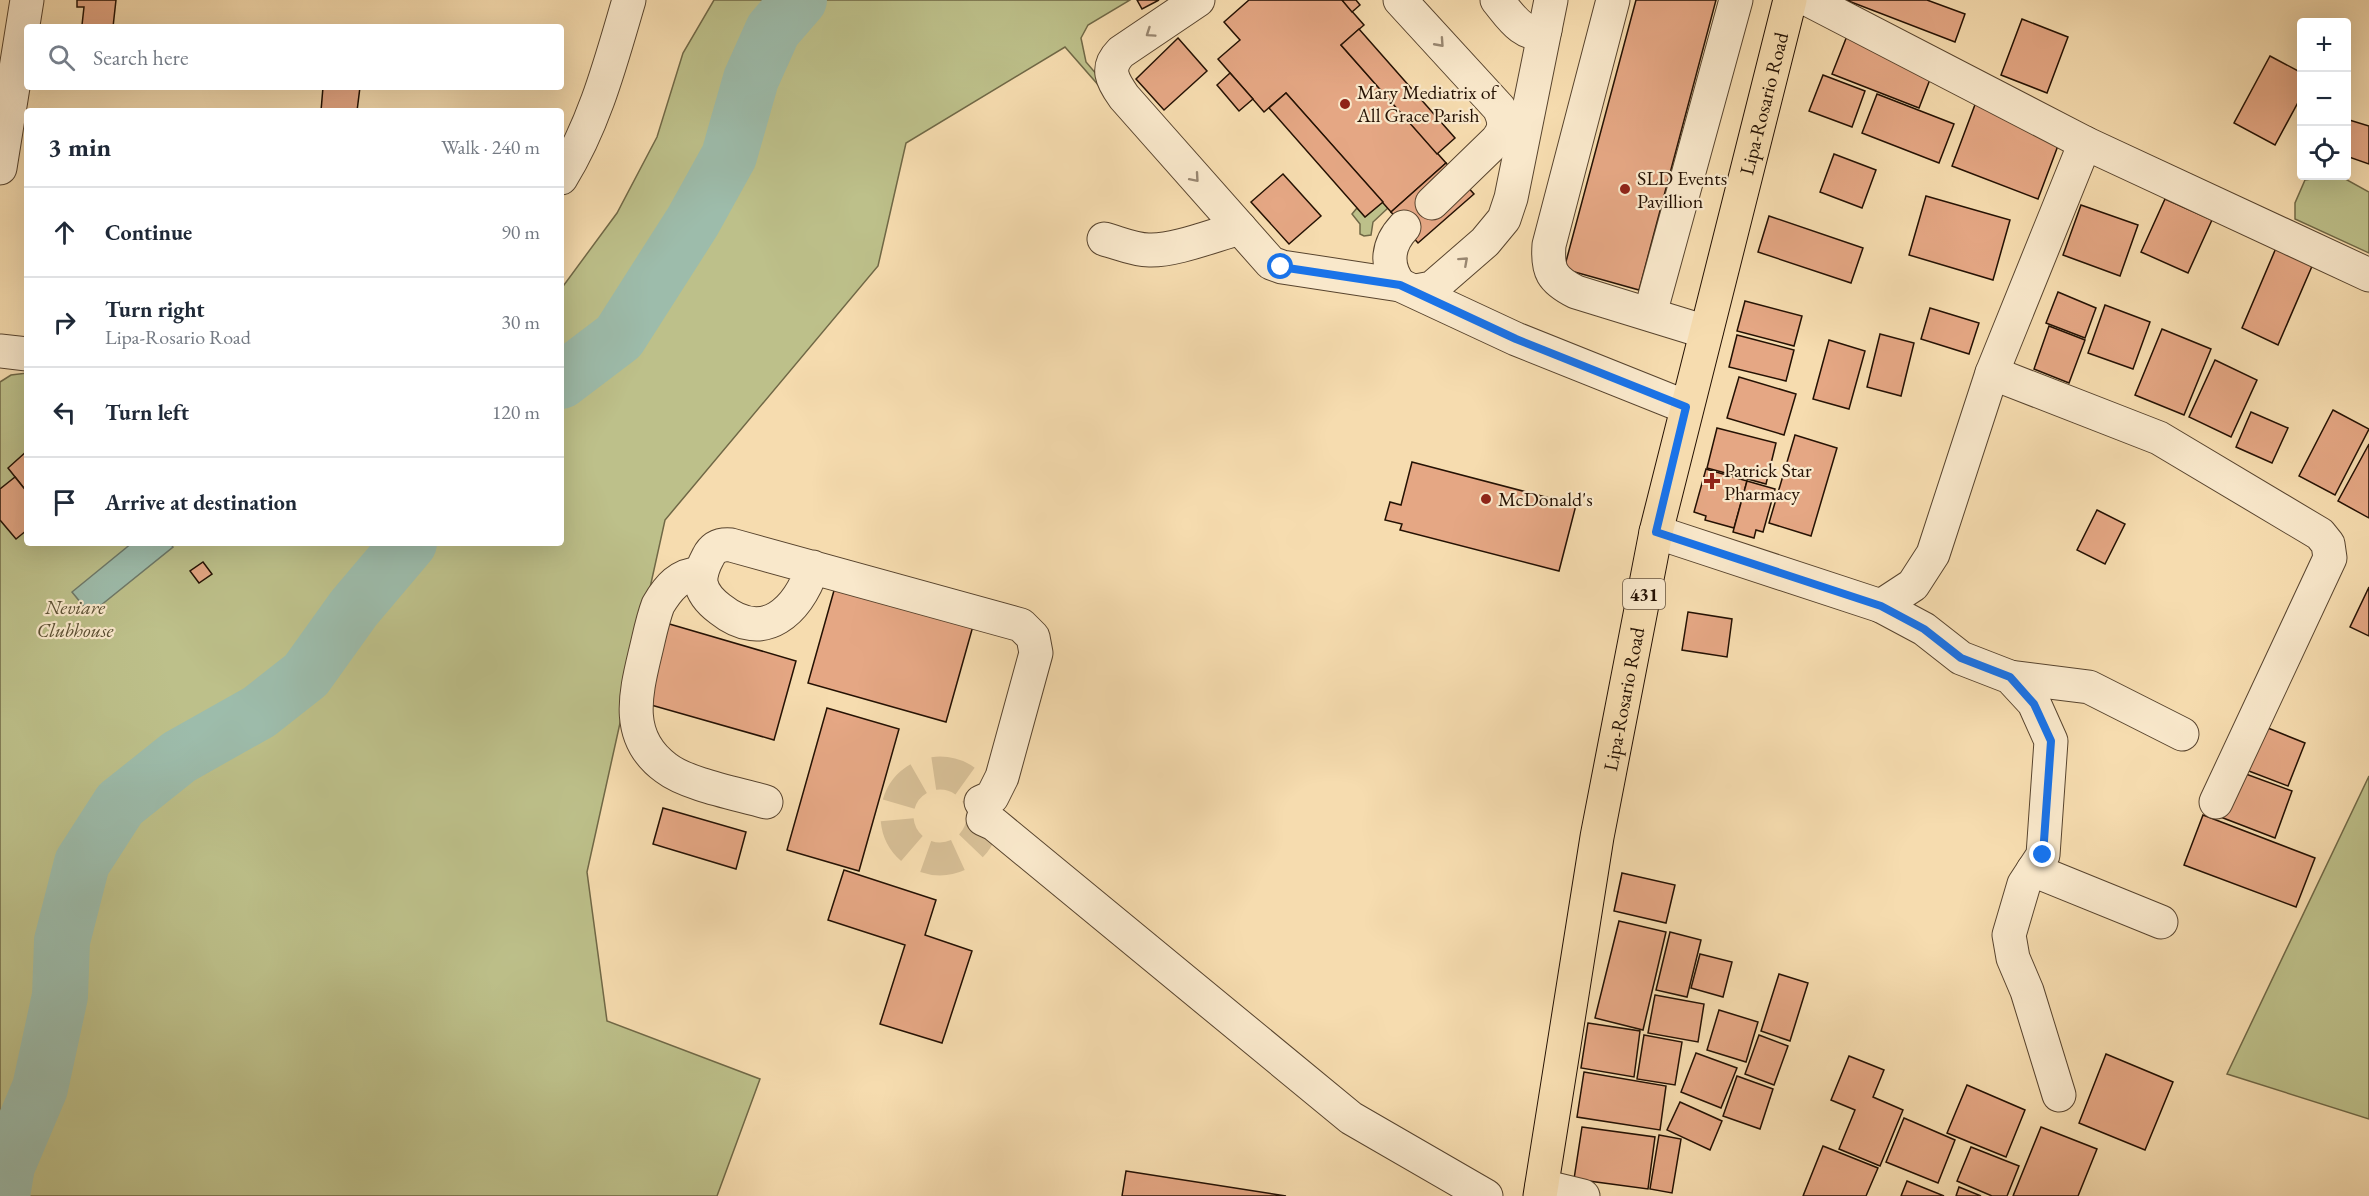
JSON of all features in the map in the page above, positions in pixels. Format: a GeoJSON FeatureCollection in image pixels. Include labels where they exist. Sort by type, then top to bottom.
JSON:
{"type":"FeatureCollection","features":[{"type":"Feature","properties":{"kind":"main road","name":"Lipa-Rosario Road"},"geometry":{"type":"LineString","coordinates":[[1541,1191],[1597,837],[1656,532],[1790,0]]}},
{"type":"Feature","properties":{"kind":"street"},"geometry":{"type":"LineString","coordinates":[[25,24],[27,0]]}},
{"type":"Feature","properties":{"kind":"street"},"geometry":{"type":"LineString","coordinates":[[564,172],[587,130],[629,0]]}},
{"type":"Feature","properties":{"kind":"street"},"geometry":{"type":"LineString","coordinates":[[1198,0],[1121,52],[1113,60],[1111,70],[1115,84],[1124,97],[1271,263],[1281,267],[1408,288],[1432,288],[1497,230],[1511,198],[1513,113],[1548,15]]}},
{"type":"Feature","properties":{"kind":"street"},"geometry":{"type":"LineString","coordinates":[[1400,0],[1513,113]]}},
{"type":"Feature","properties":{"kind":"street"},"geometry":{"type":"LineString","coordinates":[[1497,0],[1524,29],[1536,33],[1548,15]]}},
{"type":"Feature","properties":{"kind":"street"},"geometry":{"type":"LineString","coordinates":[[1613,0],[1549,245],[1548,263],[1552,274],[1561,284],[1576,292],[1706,332]]}},
{"type":"Feature","properties":{"kind":"street"},"geometry":{"type":"LineString","coordinates":[[1650,314],[1736,0]]}},
{"type":"Feature","properties":{"kind":"street"},"geometry":{"type":"LineString","coordinates":[[1809,0],[2085,143],[2369,275]]}},
{"type":"Feature","properties":{"kind":"street"},"geometry":{"type":"LineString","coordinates":[[0,168],[16,131],[24,36]]}},
{"type":"Feature","properties":{"kind":"street"},"geometry":{"type":"LineString","coordinates":[[1432,203],[1462,177],[1502,135],[1505,121],[1513,113]]}},
{"type":"Feature","properties":{"kind":"street"},"geometry":{"type":"LineString","coordinates":[[1881,606],[1913,585],[1934,554],[1992,372],[2085,143]]}},
{"type":"Feature","properties":{"kind":"street"},"geometry":{"type":"LineString","coordinates":[[1462,177],[1470,174],[1484,177],[1493,184],[1505,202],[1506,212]]}},
{"type":"Feature","properties":{"kind":"street"},"geometry":{"type":"LineString","coordinates":[[1404,227],[1389,250],[1390,268],[1408,288],[1516,339],[1686,407]]}},
{"type":"Feature","properties":{"kind":"street"},"geometry":{"type":"LineString","coordinates":[[1104,239],[1150,250],[1184,244],[1240,228]]}},
{"type":"Feature","properties":{"kind":"street"},"geometry":{"type":"LineString","coordinates":[[0,351],[24,354]]}},
{"type":"Feature","properties":{"kind":"street"},"geometry":{"type":"LineString","coordinates":[[1992,372],[2159,438],[2320,534],[2328,544],[2330,558],[2216,802]]}},
{"type":"Feature","properties":{"kind":"street"},"geometry":{"type":"LineString","coordinates":[[1656,532],[1881,606],[1924,629],[1961,658],[2010,677],[2089,687],[2182,734]]}},
{"type":"Feature","properties":{"kind":"street"},"geometry":{"type":"LineString","coordinates":[[813,567],[806,586],[794,604],[774,620],[762,624],[735,619],[714,604],[701,584],[701,574],[711,552],[722,544],[813,567],[1022,625],[1033,638],[1036,653],[1002,777],[992,797],[982,810],[994,824],[1351,1118],[1486,1196]]}},
{"type":"Feature","properties":{"kind":"street"},"geometry":{"type":"LineString","coordinates":[[701,574],[683,576],[664,595],[658,605],[636,694],[637,722],[647,747],[666,769],[689,779],[766,802]]}},
{"type":"Feature","properties":{"kind":"street"},"geometry":{"type":"LineString","coordinates":[[2010,677],[2034,704],[2051,741],[2043,855],[2024,884],[2009,935],[2013,958],[2027,991],[2059,1095]]}},
{"type":"Feature","properties":{"kind":"street"},"geometry":{"type":"LineString","coordinates":[[2033,870],[2161,922]]}},
{"type":"Feature","properties":{"kind":"street"},"geometry":{"type":"LineString","coordinates":[[1541,1191],[1583,1196]]}},
{"type":"Feature","properties":{"kind":"green space","name":"Neviare Clubhouse"},"geometry":{"type":"Polygon","coordinates":[[[714,0],[1130,0],[1088,25],[1081,38],[1086,62],[1205,202],[1205,207],[1065,47],[906,143],[878,266],[665,520],[587,872],[607,1021],[760,1079],[717,1196],[0,1196],[0,382],[11,375],[24,373],[24,546],[564,546],[564,285],[617,213],[657,137],[683,53],[714,0]]]}},
{"type":"Feature","properties":{"kind":"green space"},"geometry":{"type":"Polygon","coordinates":[[[2305,180],[2347,180],[2369,192],[2369,253],[2295,219],[2295,203],[2305,180]]]}},
{"type":"Feature","properties":{"kind":"green space"},"geometry":{"type":"Polygon","coordinates":[[[1383,202],[1388,208],[1373,222],[1371,235],[1360,234],[1360,224],[1352,214],[1357,208],[1365,217],[1383,202]]]}},
{"type":"Feature","properties":{"kind":"green space"},"geometry":{"type":"Polygon","coordinates":[[[2369,776],[2369,1119],[2227,1074],[2369,776]]]}},
{"type":"Feature","properties":{"kind":"shaded area"},"geometry":{"type":"Polygon","coordinates":[[[128,546],[173,547],[90,614],[72,592],[128,546]]]}},
{"type":"Feature","properties":{"kind":"building"},"geometry":{"type":"Polygon","coordinates":[[[77,0],[116,0],[113,24],[82,24],[84,7],[77,7],[77,0]]]}},
{"type":"Feature","properties":{"kind":"building"},"geometry":{"type":"Polygon","coordinates":[[[1137,0],[1159,0],[1142,9],[1137,0]]]}},
{"type":"Feature","properties":{"kind":"building","name":"Mary Mediatrix of All Grace Parish"},"geometry":{"type":"Polygon","coordinates":[[[1249,0],[1342,0],[1364,25],[1341,45],[1446,163],[1391,212],[1286,93],[1264,112],[1218,59],[1240,40],[1224,22],[1249,0]]]}},
{"type":"Feature","properties":{"kind":"building"},"geometry":{"type":"Polygon","coordinates":[[[1342,0],[1356,0],[1360,5],[1352,12],[1342,0]]]}},
{"type":"Feature","properties":{"kind":"building","name":"SLD Events Pavillion"},"geometry":{"type":"Polygon","coordinates":[[[1636,0],[1716,0],[1639,290],[1564,269],[1636,0]]]}},
{"type":"Feature","properties":{"kind":"building"},"geometry":{"type":"Polygon","coordinates":[[[1846,0],[1927,0],[1965,14],[1955,42],[1846,0]]]}},
{"type":"Feature","properties":{"kind":"building"},"geometry":{"type":"Polygon","coordinates":[[[2022,19],[2068,37],[2047,93],[2001,75],[2022,19]]]}},
{"type":"Feature","properties":{"kind":"building"},"geometry":{"type":"Polygon","coordinates":[[[1359,29],[1455,138],[1437,154],[1341,45],[1359,29]]]}},
{"type":"Feature","properties":{"kind":"building"},"geometry":{"type":"Polygon","coordinates":[[[1847,36],[1934,69],[1919,108],[1832,74],[1847,36]]]}},
{"type":"Feature","properties":{"kind":"building"},"geometry":{"type":"Polygon","coordinates":[[[1178,38],[1207,71],[1164,110],[1136,79],[1178,38]]]}},
{"type":"Feature","properties":{"kind":"building"},"geometry":{"type":"Polygon","coordinates":[[[2270,56],[2297,70],[2297,104],[2275,145],[2234,123],[2270,56]]]}},
{"type":"Feature","properties":{"kind":"building"},"geometry":{"type":"Polygon","coordinates":[[[1230,73],[1253,99],[1239,111],[1217,85],[1230,73]]]}},
{"type":"Feature","properties":{"kind":"building"},"geometry":{"type":"Polygon","coordinates":[[[1823,75],[1865,91],[1852,127],[1809,111],[1823,75]]]}},
{"type":"Feature","properties":{"kind":"building"},"geometry":{"type":"Polygon","coordinates":[[[323,90],[360,90],[357,108],[321,108],[323,90]]]}},
{"type":"Feature","properties":{"kind":"building"},"geometry":{"type":"Polygon","coordinates":[[[1286,93],[1383,202],[1365,217],[1269,108],[1286,93]]]}},
{"type":"Feature","properties":{"kind":"building"},"geometry":{"type":"Polygon","coordinates":[[[1877,94],[1954,124],[1939,163],[1862,133],[1877,94]]]}},
{"type":"Feature","properties":{"kind":"building"},"geometry":{"type":"Polygon","coordinates":[[[1976,102],[2062,135],[2038,199],[1952,166],[1976,102]]]}},
{"type":"Feature","properties":{"kind":"building"},"geometry":{"type":"Polygon","coordinates":[[[2351,121],[2369,126],[2369,164],[2351,158],[2351,121]]]}},
{"type":"Feature","properties":{"kind":"building"},"geometry":{"type":"Polygon","coordinates":[[[1834,154],[1876,170],[1862,208],[1820,192],[1834,154]]]}},
{"type":"Feature","properties":{"kind":"building"},"geometry":{"type":"Polygon","coordinates":[[[1446,163],[1474,194],[1418,243],[1391,212],[1446,163]]]}},
{"type":"Feature","properties":{"kind":"building"},"geometry":{"type":"Polygon","coordinates":[[[1283,174],[1321,216],[1289,244],[1251,202],[1283,174]]]}},
{"type":"Feature","properties":{"kind":"building"},"geometry":{"type":"Polygon","coordinates":[[[1926,196],[2010,220],[1993,280],[1909,255],[1926,196]]]}},
{"type":"Feature","properties":{"kind":"building"},"geometry":{"type":"Polygon","coordinates":[[[2165,199],[2212,220],[2188,273],[2141,252],[2165,199]]]}},
{"type":"Feature","properties":{"kind":"building"},"geometry":{"type":"Polygon","coordinates":[[[2081,205],[2138,225],[2120,276],[2063,255],[2081,205]]]}},
{"type":"Feature","properties":{"kind":"building"},"geometry":{"type":"Polygon","coordinates":[[[1769,216],[1863,248],[1851,283],[1758,252],[1769,216]]]}},
{"type":"Feature","properties":{"kind":"building"},"geometry":{"type":"Polygon","coordinates":[[[2276,248],[2313,264],[2278,345],[2242,328],[2276,248]]]}},
{"type":"Feature","properties":{"kind":"building"},"geometry":{"type":"Polygon","coordinates":[[[2058,292],[2096,308],[2085,338],[2046,323],[2058,292]]]}},
{"type":"Feature","properties":{"kind":"building"},"geometry":{"type":"Polygon","coordinates":[[[1745,301],[1802,316],[1794,346],[1737,331],[1745,301]]]}},
{"type":"Feature","properties":{"kind":"building"},"geometry":{"type":"Polygon","coordinates":[[[2105,305],[2150,322],[2133,369],[2088,353],[2105,305]]]}},
{"type":"Feature","properties":{"kind":"building"},"geometry":{"type":"Polygon","coordinates":[[[1930,308],[1979,323],[1969,354],[1921,339],[1930,308]]]}},
{"type":"Feature","properties":{"kind":"building"},"geometry":{"type":"Polygon","coordinates":[[[2049,326],[2085,340],[2069,383],[2034,369],[2049,326]]]}},
{"type":"Feature","properties":{"kind":"building"},"geometry":{"type":"Polygon","coordinates":[[[2162,329],[2211,349],[2184,415],[2135,395],[2162,329]]]}},
{"type":"Feature","properties":{"kind":"building"},"geometry":{"type":"Polygon","coordinates":[[[1880,334],[1914,343],[1901,396],[1867,387],[1880,334]]]}},
{"type":"Feature","properties":{"kind":"building"},"geometry":{"type":"Polygon","coordinates":[[[1737,335],[1794,350],[1786,381],[1729,367],[1737,335]]]}},
{"type":"Feature","properties":{"kind":"building"},"geometry":{"type":"Polygon","coordinates":[[[1829,340],[1865,351],[1849,409],[1813,399],[1829,340]]]}},
{"type":"Feature","properties":{"kind":"building"},"geometry":{"type":"Polygon","coordinates":[[[2215,360],[2257,380],[2231,437],[2189,417],[2215,360]]]}},
{"type":"Feature","properties":{"kind":"building"},"geometry":{"type":"Polygon","coordinates":[[[1739,377],[1796,394],[1784,435],[1727,418],[1739,377]]]}},
{"type":"Feature","properties":{"kind":"building"},"geometry":{"type":"Polygon","coordinates":[[[2333,410],[2369,429],[2335,495],[2299,476],[2333,410]]]}},
{"type":"Feature","properties":{"kind":"building"},"geometry":{"type":"Polygon","coordinates":[[[2251,412],[2288,428],[2272,463],[2236,447],[2251,412]]]}},
{"type":"Feature","properties":{"kind":"building"},"geometry":{"type":"Polygon","coordinates":[[[1717,428],[1776,443],[1766,484],[1707,468],[1717,428]]]}},
{"type":"Feature","properties":{"kind":"building"},"geometry":{"type":"Polygon","coordinates":[[[1795,435],[1837,448],[1811,536],[1769,523],[1795,435]]]}},
{"type":"Feature","properties":{"kind":"building"},"geometry":{"type":"Polygon","coordinates":[[[2369,444],[2369,518],[2338,501],[2369,444]]]}},
{"type":"Feature","properties":{"kind":"building"},"geometry":{"type":"Polygon","coordinates":[[[24,454],[24,488],[8,468],[24,454]]]}},
{"type":"Feature","properties":{"kind":"building"},"geometry":{"type":"Polygon","coordinates":[[[1412,462],[1576,505],[1559,571],[1400,530],[1402,524],[1385,520],[1390,502],[1401,505],[1412,462]]]}},
{"type":"Feature","properties":{"kind":"building"},"geometry":{"type":"Polygon","coordinates":[[[1706,469],[1747,481],[1734,528],[1705,520],[1706,516],[1694,512],[1706,469]]]}},
{"type":"Feature","properties":{"kind":"building"},"geometry":{"type":"Polygon","coordinates":[[[15,477],[24,488],[24,532],[16,539],[0,520],[0,489],[15,477]]]}},
{"type":"Feature","properties":{"kind":"building"},"geometry":{"type":"Polygon","coordinates":[[[1747,481],[1775,489],[1763,532],[1756,530],[1754,538],[1733,532],[1747,481]]]}},
{"type":"Feature","properties":{"kind":"building"},"geometry":{"type":"Polygon","coordinates":[[[2097,510],[2125,524],[2105,564],[2077,550],[2097,510]]]}},
{"type":"Feature","properties":{"kind":"building"},"geometry":{"type":"Polygon","coordinates":[[[203,562],[212,574],[199,583],[190,571],[203,562]]]}},
{"type":"Feature","properties":{"kind":"building"},"geometry":{"type":"Polygon","coordinates":[[[835,587],[973,626],[946,722],[808,683],[835,587]]]}},
{"type":"Feature","properties":{"kind":"building"},"geometry":{"type":"Polygon","coordinates":[[[2369,587],[2369,636],[2350,627],[2369,587]]]}},
{"type":"Feature","properties":{"kind":"building"},"geometry":{"type":"Polygon","coordinates":[[[1688,612],[1732,619],[1727,657],[1682,650],[1688,612]]]}},
{"type":"Feature","properties":{"kind":"building"},"geometry":{"type":"Polygon","coordinates":[[[666,623],[796,661],[774,740],[644,703],[666,623]]]}},
{"type":"Feature","properties":{"kind":"building"},"geometry":{"type":"Polygon","coordinates":[[[827,708],[899,729],[859,871],[787,850],[827,708]]]}},
{"type":"Feature","properties":{"kind":"building"},"geometry":{"type":"Polygon","coordinates":[[[2258,724],[2305,743],[2288,786],[2241,768],[2258,724]]]}},
{"type":"Feature","properties":{"kind":"building"},"geometry":{"type":"Polygon","coordinates":[[[2235,770],[2292,791],[2275,838],[2218,816],[2235,770]]]}},
{"type":"Feature","properties":{"kind":"building"},"geometry":{"type":"Polygon","coordinates":[[[663,808],[746,832],[736,869],[653,844],[663,808]]]}},
{"type":"Feature","properties":{"kind":"building"},"geometry":{"type":"Polygon","coordinates":[[[2203,815],[2315,858],[2296,907],[2184,865],[2203,815]]]}},
{"type":"Feature","properties":{"kind":"building"},"geometry":{"type":"Polygon","coordinates":[[[844,870],[936,900],[925,935],[972,951],[942,1043],[880,1024],[905,945],[828,920],[844,870]]]}},
{"type":"Feature","properties":{"kind":"building"},"geometry":{"type":"Polygon","coordinates":[[[1622,873],[1675,885],[1666,923],[1614,911],[1622,873]]]}},
{"type":"Feature","properties":{"kind":"building"},"geometry":{"type":"Polygon","coordinates":[[[1619,921],[1666,932],[1643,1030],[1595,1018],[1619,921]]]}},
{"type":"Feature","properties":{"kind":"building"},"geometry":{"type":"Polygon","coordinates":[[[1670,932],[1701,940],[1687,997],[1656,990],[1670,932]]]}},
{"type":"Feature","properties":{"kind":"building"},"geometry":{"type":"Polygon","coordinates":[[[1700,954],[1732,962],[1723,997],[1691,988],[1700,954]]]}},
{"type":"Feature","properties":{"kind":"building"},"geometry":{"type":"Polygon","coordinates":[[[1779,974],[1808,983],[1790,1041],[1761,1031],[1779,974]]]}},
{"type":"Feature","properties":{"kind":"building"},"geometry":{"type":"Polygon","coordinates":[[[1655,995],[1704,1004],[1698,1042],[1648,1033],[1655,995]]]}},
{"type":"Feature","properties":{"kind":"building"},"geometry":{"type":"Polygon","coordinates":[[[1719,1010],[1758,1022],[1746,1062],[1707,1050],[1719,1010]]]}},
{"type":"Feature","properties":{"kind":"building"},"geometry":{"type":"Polygon","coordinates":[[[1588,1023],[1640,1031],[1634,1077],[1581,1068],[1588,1023]]]}},
{"type":"Feature","properties":{"kind":"building"},"geometry":{"type":"Polygon","coordinates":[[[1644,1035],[1682,1042],[1675,1085],[1637,1079],[1644,1035]]]}},
{"type":"Feature","properties":{"kind":"building"},"geometry":{"type":"Polygon","coordinates":[[[1759,1035],[1788,1046],[1774,1085],[1745,1074],[1759,1035]]]}},
{"type":"Feature","properties":{"kind":"building"},"geometry":{"type":"Polygon","coordinates":[[[1696,1053],[1737,1068],[1721,1108],[1681,1092],[1696,1053]]]}},
{"type":"Feature","properties":{"kind":"building"},"geometry":{"type":"Polygon","coordinates":[[[2106,1054],[2173,1082],[2145,1150],[2079,1123],[2106,1054]]]}},
{"type":"Feature","properties":{"kind":"building"},"geometry":{"type":"Polygon","coordinates":[[[1849,1056],[1884,1070],[1873,1097],[1903,1110],[1880,1166],[1839,1149],[1855,1110],[1831,1100],[1849,1056]]]}},
{"type":"Feature","properties":{"kind":"building"},"geometry":{"type":"Polygon","coordinates":[[[1584,1072],[1666,1086],[1660,1130],[1577,1117],[1584,1072]]]}},
{"type":"Feature","properties":{"kind":"building"},"geometry":{"type":"Polygon","coordinates":[[[1737,1076],[1773,1089],[1760,1129],[1723,1116],[1737,1076]]]}},
{"type":"Feature","properties":{"kind":"building"},"geometry":{"type":"Polygon","coordinates":[[[1967,1085],[2025,1110],[2006,1157],[1947,1133],[1967,1085]]]}},
{"type":"Feature","properties":{"kind":"building"},"geometry":{"type":"Polygon","coordinates":[[[1680,1102],[1722,1121],[1710,1150],[1667,1130],[1680,1102]]]}},
{"type":"Feature","properties":{"kind":"building"},"geometry":{"type":"Polygon","coordinates":[[[1904,1118],[1955,1140],[1938,1183],[1886,1162],[1904,1118]]]}},
{"type":"Feature","properties":{"kind":"building"},"geometry":{"type":"Polygon","coordinates":[[[1582,1127],[1655,1137],[1648,1189],[1574,1179],[1582,1127]]]}},
{"type":"Feature","properties":{"kind":"building"},"geometry":{"type":"Polygon","coordinates":[[[2041,1127],[2097,1149],[2078,1196],[2013,1196],[2041,1127]]]}},
{"type":"Feature","properties":{"kind":"building"},"geometry":{"type":"Polygon","coordinates":[[[1659,1135],[1681,1139],[1672,1193],[1650,1189],[1659,1135]]]}},
{"type":"Feature","properties":{"kind":"building"},"geometry":{"type":"Polygon","coordinates":[[[1823,1146],[1878,1168],[1866,1196],[1803,1196],[1823,1146]]]}},
{"type":"Feature","properties":{"kind":"building"},"geometry":{"type":"Polygon","coordinates":[[[1971,1147],[2019,1166],[2007,1196],[1992,1196],[1957,1181],[1971,1147]]]}},
{"type":"Feature","properties":{"kind":"building"},"geometry":{"type":"Polygon","coordinates":[[[1126,1171],[1286,1196],[1122,1196],[1126,1171]]]}},
{"type":"Feature","properties":{"kind":"building"},"geometry":{"type":"Polygon","coordinates":[[[1907,1181],[1944,1196],[1901,1196],[1907,1181]]]}},
{"type":"Feature","properties":{"kind":"building"},"geometry":{"type":"Polygon","coordinates":[[[1959,1187],[1981,1196],[1956,1196],[1959,1187]]]}},
{"type":"Feature","properties":{"kind":"waterway"},"geometry":{"type":"LineString","coordinates":[[564,379],[619,337],[693,221],[729,156],[751,79],[773,30],[799,0]]}},
{"type":"Feature","properties":{"kind":"waterway"},"geometry":{"type":"LineString","coordinates":[[2,1196],[7,1166],[40,1088],[60,996],[62,941],[82,863],[120,804],[179,757],[259,712],[306,675],[354,608],[406,546]]}},
{"type":"Feature","properties":{"kind":"tunnel"},"geometry":{"type":"LineString","coordinates":[[940,773],[964,780],[976,792],[983,816],[976,840],[964,852],[940,859],[916,852],[904,840],[897,816],[904,792],[916,780],[940,773]]}},
{"type":"Feature","properties":{"kind":"place","name":"Mary Mediatrix of All Grace Parish"},"geometry":{"type":"Point","coordinates":[1345,104]}},
{"type":"Feature","properties":{"kind":"place","name":"SLD Events Pavillion"},"geometry":{"type":"Point","coordinates":[1625,189]}},
{"type":"Feature","properties":{"kind":"place","name":"Patrick Star Pharmacy"},"geometry":{"type":"Point","coordinates":[1712,481]}},
{"type":"Feature","properties":{"kind":"place","name":"McDonald's"},"geometry":{"type":"Point","coordinates":[1486,499]}},
{"type":"Feature","properties":{"kind":"route"},"geometry":{"type":"LineString","coordinates":[[1281,267],[1400,285],[1516,339],[1686,407],[1656,532],[1881,606],[1924,629],[1961,658],[2010,677],[2034,704],[2051,741],[2043,855]]}}]}
